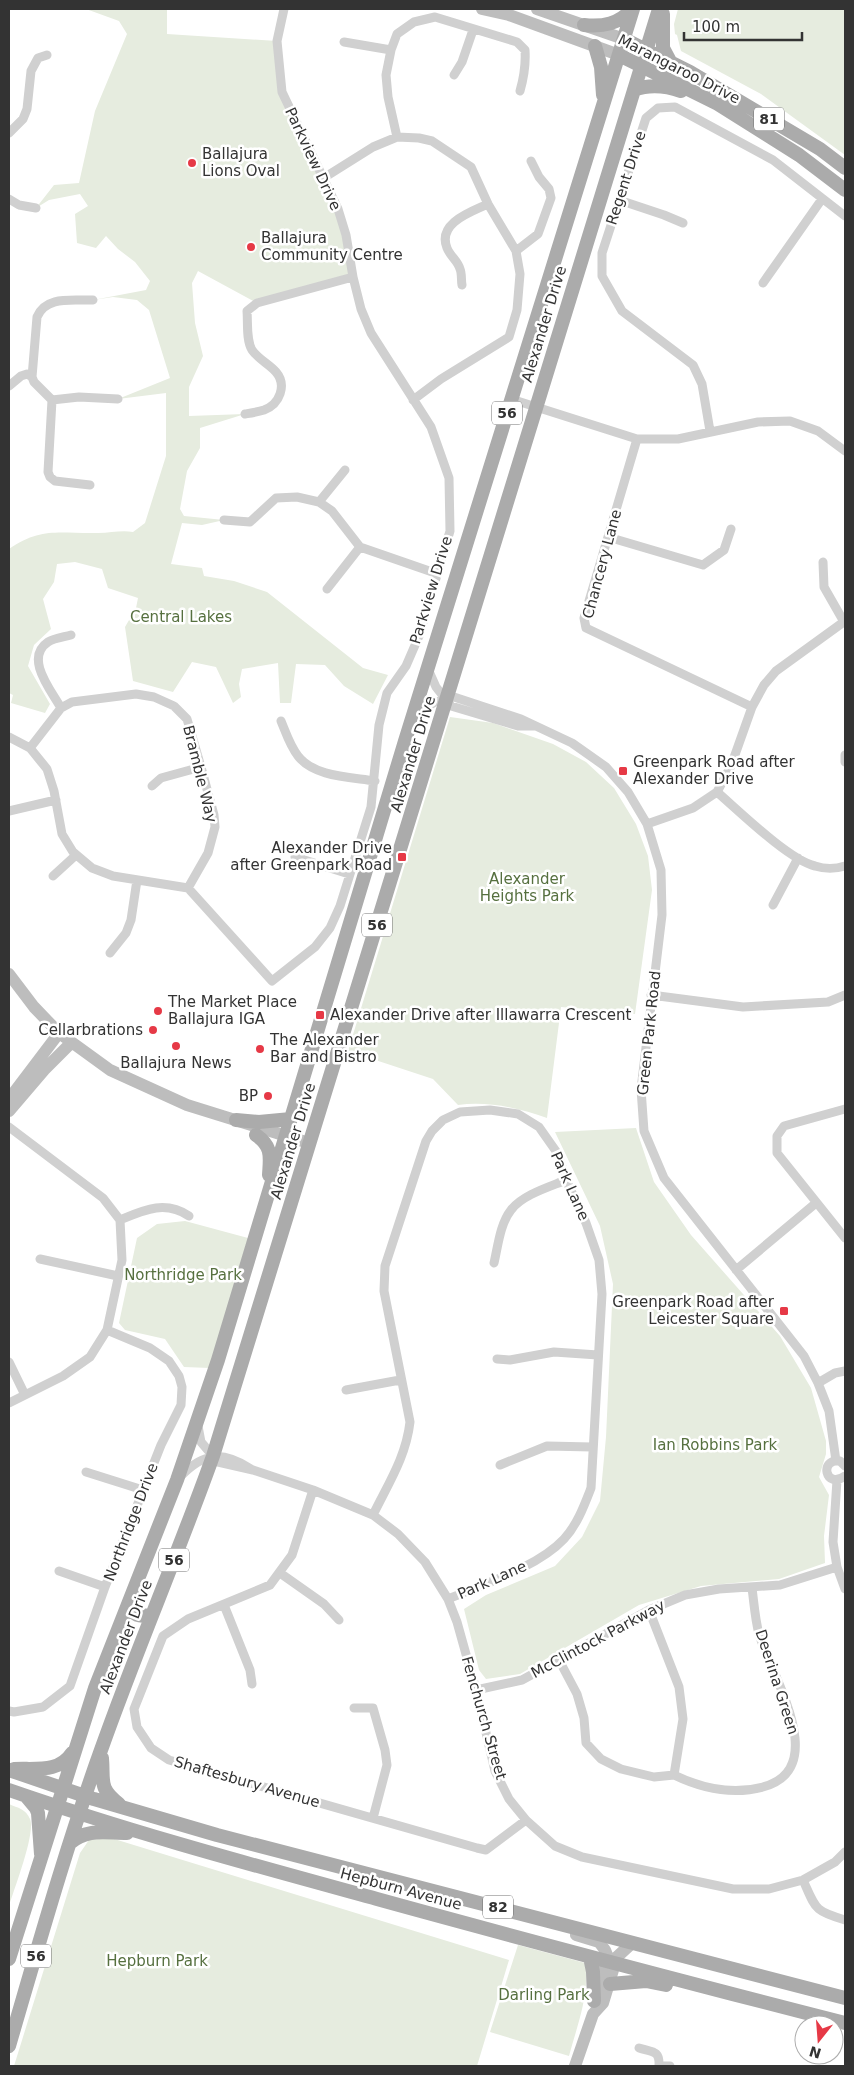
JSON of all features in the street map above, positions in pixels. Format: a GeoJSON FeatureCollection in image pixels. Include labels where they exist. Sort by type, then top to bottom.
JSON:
{"type":"FeatureCollection","features":[{"type":"Feature","properties":{"kind":"main road","name":"Marangaroo Drive"},"geometry":{"type":"LineString","coordinates":[[482,9],[509,15],[619,55],[642,66],[718,104],[798,155],[845,190]]}},
{"type":"Feature","properties":{"kind":"main road","name":"Marangaroo Drive"},"geometry":{"type":"LineString","coordinates":[[537,9],[624,39],[690,72],[811,144],[845,168]]}},
{"type":"Feature","properties":{"kind":"main road"},"geometry":{"type":"LineString","coordinates":[[584,25],[598,27],[610,24],[618,21],[632,9]]}},
{"type":"Feature","properties":{"kind":"main road","name":"Alexander Drive"},"geometry":{"type":"LineString","coordinates":[[9,1959],[95,1688],[177,1480],[197,1422],[405,741],[632,9]]}},
{"type":"Feature","properties":{"kind":"main road","name":"Alexander Drive"},"geometry":{"type":"LineString","coordinates":[[9,2046],[70,1844],[101,1750],[151,1615],[185,1534],[213,1456],[659,9]]}},
{"type":"Feature","properties":{"kind":"main road"},"geometry":{"type":"LineString","coordinates":[[664,9],[663,48],[672,63]]}},
{"type":"Feature","properties":{"kind":"main road"},"geometry":{"type":"LineString","coordinates":[[595,46],[601,66],[604,103]]}},
{"type":"Feature","properties":{"kind":"main road"},"geometry":{"type":"LineString","coordinates":[[634,90],[650,86],[666,88],[718,104]]}},
{"type":"Feature","properties":{"kind":"main road"},"geometry":{"type":"LineString","coordinates":[[9,974],[57,1035]]}},
{"type":"Feature","properties":{"kind":"main road"},"geometry":{"type":"LineString","coordinates":[[9,988],[24,1008],[95,1068],[152,1099],[194,1116],[256,1136],[284,1140]]}},
{"type":"Feature","properties":{"kind":"main road"},"geometry":{"type":"LineString","coordinates":[[9,1099],[57,1035]]}},
{"type":"Feature","properties":{"kind":"main road"},"geometry":{"type":"LineString","coordinates":[[69,1045],[124,1078],[187,1105],[236,1120],[284,1140],[307,1147]]}},
{"type":"Feature","properties":{"kind":"main road"},"geometry":{"type":"LineString","coordinates":[[9,1112],[44,1070],[69,1045]]}},
{"type":"Feature","properties":{"kind":"main road"},"geometry":{"type":"LineString","coordinates":[[236,1120],[265,1122],[291,1118]]}},
{"type":"Feature","properties":{"kind":"main road"},"geometry":{"type":"LineString","coordinates":[[256,1136],[264,1141],[269,1150],[269,1191]]}},
{"type":"Feature","properties":{"kind":"main road"},"geometry":{"type":"LineString","coordinates":[[128,1605],[133,1614],[140,1617],[151,1615]]}},
{"type":"Feature","properties":{"kind":"main road"},"geometry":{"type":"LineString","coordinates":[[101,1750],[102,1786],[110,1797],[124,1808]]}},
{"type":"Feature","properties":{"kind":"main road"},"geometry":{"type":"LineString","coordinates":[[9,1770],[56,1768],[68,1759],[74,1751]]}},
{"type":"Feature","properties":{"kind":"main road","name":"Hepburn Avenue"},"geometry":{"type":"LineString","coordinates":[[9,1770],[124,1808],[217,1835],[845,1998]]}},
{"type":"Feature","properties":{"kind":"main road","name":"Hepburn Avenue"},"geometry":{"type":"LineString","coordinates":[[9,1790],[143,1834],[590,1958],[845,2023]]}},
{"type":"Feature","properties":{"kind":"main road"},"geometry":{"type":"LineString","coordinates":[[26,1796],[38,1813],[41,1860]]}},
{"type":"Feature","properties":{"kind":"main road"},"geometry":{"type":"LineString","coordinates":[[70,1844],[81,1834],[88,1833],[143,1834]]}},
{"type":"Feature","properties":{"kind":"main road"},"geometry":{"type":"LineString","coordinates":[[486,1904],[492,1910],[509,1917],[599,1942],[605,1950],[613,1970],[603,2003],[593,2008]]}},
{"type":"Feature","properties":{"kind":"main road"},"geometry":{"type":"LineString","coordinates":[[575,2066],[605,1968],[631,1944]]}},
{"type":"Feature","properties":{"kind":"main road"},"geometry":{"type":"LineString","coordinates":[[590,1958],[593,1972],[593,2008]]}},
{"type":"Feature","properties":{"kind":"main road"},"geometry":{"type":"LineString","coordinates":[[610,1984],[646,1981],[730,1999],[748,1998]]}},
{"type":"Feature","properties":{"kind":"street","name":"Parkview Drive"},"geometry":{"type":"LineString","coordinates":[[188,888],[272,981],[315,947],[330,928],[340,906],[371,806],[375,781],[379,725],[387,693],[409,659],[419,636],[450,531],[449,478],[431,427],[371,333],[361,309],[352,277],[346,236],[338,209],[282,92],[277,41],[283,12]]}},
{"type":"Feature","properties":{"kind":"street"},"geometry":{"type":"LineString","coordinates":[[397,137],[388,97],[386,75],[391,50],[398,34],[414,22],[435,17],[517,42],[525,50],[525,73],[520,91]]}},
{"type":"Feature","properties":{"kind":"street"},"geometry":{"type":"LineString","coordinates":[[454,75],[462,62],[473,30]]}},
{"type":"Feature","properties":{"kind":"street"},"geometry":{"type":"LineString","coordinates":[[344,42],[391,50]]}},
{"type":"Feature","properties":{"kind":"street"},"geometry":{"type":"LineString","coordinates":[[9,134],[23,119],[27,108],[31,71],[38,58],[47,55]]}},
{"type":"Feature","properties":{"kind":"street","name":"Regent Drive"},"geometry":{"type":"LineString","coordinates":[[710,431],[702,384],[693,365],[622,310],[602,276],[602,253],[646,118],[658,108],[675,107],[773,160],[845,216]]}},
{"type":"Feature","properties":{"kind":"street"},"geometry":{"type":"LineString","coordinates":[[322,179],[373,147],[397,137],[419,138],[432,141],[471,167],[488,204],[516,251],[520,283],[517,310],[509,337],[441,378],[413,400]]}},
{"type":"Feature","properties":{"kind":"street"},"geometry":{"type":"LineString","coordinates":[[516,251],[538,234],[551,198],[549,189],[539,177],[532,161]]}},
{"type":"Feature","properties":{"kind":"street"},"geometry":{"type":"LineString","coordinates":[[9,199],[19,205],[36,208]]}},
{"type":"Feature","properties":{"kind":"street"},"geometry":{"type":"LineString","coordinates":[[618,200],[683,223]]}},
{"type":"Feature","properties":{"kind":"street"},"geometry":{"type":"LineString","coordinates":[[763,282],[822,200]]}},
{"type":"Feature","properties":{"kind":"street"},"geometry":{"type":"LineString","coordinates":[[462,284],[460,268],[447,248],[445,236],[452,224],[461,216],[488,204]]}},
{"type":"Feature","properties":{"kind":"street"},"geometry":{"type":"LineString","coordinates":[[245,414],[265,410],[279,398],[282,387],[281,380],[275,371],[252,350],[247,311],[257,302],[352,277]]}},
{"type":"Feature","properties":{"kind":"street"},"geometry":{"type":"LineString","coordinates":[[90,485],[56,481],[50,477],[52,400],[34,382],[32,377],[37,317],[41,308],[50,302],[93,300]]}},
{"type":"Feature","properties":{"kind":"street"},"geometry":{"type":"LineString","coordinates":[[9,386],[21,376],[27,374],[32,377]]}},
{"type":"Feature","properties":{"kind":"street"},"geometry":{"type":"LineString","coordinates":[[52,400],[78,397],[118,399]]}},
{"type":"Feature","properties":{"kind":"street"},"geometry":{"type":"LineString","coordinates":[[511,400],[638,439],[678,439],[758,422],[790,421],[818,430],[845,451]]}},
{"type":"Feature","properties":{"kind":"street","name":"Chancery Lane"},"geometry":{"type":"LineString","coordinates":[[638,439],[584,618],[586,628],[752,707]]}},
{"type":"Feature","properties":{"kind":"street"},"geometry":{"type":"LineString","coordinates":[[319,502],[345,470]]}},
{"type":"Feature","properties":{"kind":"street"},"geometry":{"type":"LineString","coordinates":[[224,520],[250,522],[276,498],[297,498],[319,502],[332,510],[360,548],[438,574]]}},
{"type":"Feature","properties":{"kind":"street"},"geometry":{"type":"LineString","coordinates":[[608,537],[703,565],[724,550],[731,529]]}},
{"type":"Feature","properties":{"kind":"street"},"geometry":{"type":"LineString","coordinates":[[327,589],[360,548]]}},
{"type":"Feature","properties":{"kind":"street"},"geometry":{"type":"LineString","coordinates":[[647,824],[693,808],[717,792],[731,766],[752,707],[764,685],[776,671],[845,621],[824,586],[823,562]]}},
{"type":"Feature","properties":{"kind":"street"},"geometry":{"type":"LineString","coordinates":[[30,748],[61,708],[38,665],[40,651],[49,642],[71,635]]}},
{"type":"Feature","properties":{"kind":"street"},"geometry":{"type":"LineString","coordinates":[[428,668],[436,687],[447,700]]}},
{"type":"Feature","properties":{"kind":"street","name":"Bramble Way"},"geometry":{"type":"LineString","coordinates":[[61,708],[72,702],[136,694],[154,697],[174,706],[187,720],[214,815],[215,827],[208,853],[188,888]]}},
{"type":"Feature","properties":{"kind":"street","name":"Green Park Road"},"geometry":{"type":"LineString","coordinates":[[447,700],[454,697],[521,719],[572,743],[606,767],[628,792],[647,824],[661,870],[662,915],[641,1089],[644,1131],[664,1178],[804,1356],[818,1383],[829,1411],[836,1461],[830,1463],[827,1471],[831,1479],[841,1478]]}},
{"type":"Feature","properties":{"kind":"street"},"geometry":{"type":"LineString","coordinates":[[405,741],[427,707],[435,702],[447,700]]}},
{"type":"Feature","properties":{"kind":"street"},"geometry":{"type":"LineString","coordinates":[[281,721],[299,758],[313,768],[325,773],[375,781]]}},
{"type":"Feature","properties":{"kind":"street"},"geometry":{"type":"LineString","coordinates":[[9,737],[30,748],[47,769],[56,800],[62,834],[76,855],[92,868],[113,876],[188,888]]}},
{"type":"Feature","properties":{"kind":"street"},"geometry":{"type":"LineString","coordinates":[[845,756],[845,762]]}},
{"type":"Feature","properties":{"kind":"street"},"geometry":{"type":"LineString","coordinates":[[152,786],[161,778],[201,767]]}},
{"type":"Feature","properties":{"kind":"street"},"geometry":{"type":"LineString","coordinates":[[717,792],[798,858],[814,866],[838,869],[845,866]]}},
{"type":"Feature","properties":{"kind":"street"},"geometry":{"type":"LineString","coordinates":[[9,811],[56,800]]}},
{"type":"Feature","properties":{"kind":"street"},"geometry":{"type":"LineString","coordinates":[[53,876],[76,855]]}},
{"type":"Feature","properties":{"kind":"street"},"geometry":{"type":"LineString","coordinates":[[295,857],[349,874]]}},
{"type":"Feature","properties":{"kind":"street"},"geometry":{"type":"LineString","coordinates":[[773,905],[798,858]]}},
{"type":"Feature","properties":{"kind":"street"},"geometry":{"type":"LineString","coordinates":[[110,953],[126,933],[131,920],[137,880]]}},
{"type":"Feature","properties":{"kind":"street"},"geometry":{"type":"LineString","coordinates":[[651,995],[743,1007],[828,1002],[845,995]]}},
{"type":"Feature","properties":{"kind":"street"},"geometry":{"type":"LineString","coordinates":[[845,1109],[784,1126],[777,1136],[777,1153],[845,1238]]}},
{"type":"Feature","properties":{"kind":"street","name":"Park Lane"},"geometry":{"type":"LineString","coordinates":[[373,1515],[408,1442],[410,1422],[400,1380],[384,1291],[385,1266],[426,1141],[432,1131],[443,1120],[460,1112],[490,1110],[518,1114],[539,1127],[558,1154],[566,1180],[586,1222],[599,1260],[602,1294],[591,1488],[580,1516],[564,1539],[540,1559],[448,1599]]}},
{"type":"Feature","properties":{"kind":"street"},"geometry":{"type":"LineString","coordinates":[[9,1127],[102,1198],[120,1220],[122,1260],[107,1330],[90,1357],[63,1376],[9,1403]]}},
{"type":"Feature","properties":{"kind":"street"},"geometry":{"type":"LineString","coordinates":[[494,1263],[506,1218],[511,1208],[524,1199],[566,1180]]}},
{"type":"Feature","properties":{"kind":"street"},"geometry":{"type":"LineString","coordinates":[[736,1270],[816,1203]]}},
{"type":"Feature","properties":{"kind":"street"},"geometry":{"type":"LineString","coordinates":[[120,1220],[156,1207],[173,1208],[189,1216]]}},
{"type":"Feature","properties":{"kind":"street"},"geometry":{"type":"LineString","coordinates":[[40,1259],[118,1276]]}},
{"type":"Feature","properties":{"kind":"street","name":"Northridge Drive"},"geometry":{"type":"LineString","coordinates":[[9,1711],[14,1712],[43,1707],[70,1686],[143,1490],[180,1405],[182,1387],[180,1376],[169,1361],[150,1348],[107,1330]]}},
{"type":"Feature","properties":{"kind":"street"},"geometry":{"type":"LineString","coordinates":[[498,1358],[510,1360],[554,1352],[598,1355]]}},
{"type":"Feature","properties":{"kind":"street"},"geometry":{"type":"LineString","coordinates":[[9,1362],[25,1395]]}},
{"type":"Feature","properties":{"kind":"street"},"geometry":{"type":"LineString","coordinates":[[818,1383],[834,1373],[845,1371]]}},
{"type":"Feature","properties":{"kind":"street"},"geometry":{"type":"LineString","coordinates":[[346,1390],[400,1380]]}},
{"type":"Feature","properties":{"kind":"street"},"geometry":{"type":"LineString","coordinates":[[177,1480],[198,1460],[213,1456],[201,1442],[197,1422]]}},
{"type":"Feature","properties":{"kind":"street"},"geometry":{"type":"LineString","coordinates":[[500,1465],[548,1446],[592,1447]]}},
{"type":"Feature","properties":{"kind":"street","name":"Fenchurch Street"},"geometry":{"type":"LineString","coordinates":[[213,1456],[218,1462],[254,1470],[313,1490],[373,1515],[398,1534],[425,1562],[448,1599],[457,1622],[476,1690],[495,1771],[509,1799],[526,1820],[555,1846],[582,1857],[733,1889],[769,1889],[804,1880],[835,1862],[845,1852]]}},
{"type":"Feature","properties":{"kind":"street"},"geometry":{"type":"LineString","coordinates":[[836,1461],[845,1466]]}},
{"type":"Feature","properties":{"kind":"street"},"geometry":{"type":"LineString","coordinates":[[86,1472],[143,1490]]}},
{"type":"Feature","properties":{"kind":"street"},"geometry":{"type":"LineString","coordinates":[[841,1478],[833,1542],[837,1567],[845,1589]]}},
{"type":"Feature","properties":{"kind":"street","name":"Shaftesbury Avenue"},"geometry":{"type":"LineString","coordinates":[[313,1490],[292,1555],[270,1585],[188,1619],[163,1636],[134,1709],[137,1727],[151,1748],[169,1760],[486,1850],[526,1820]]}},
{"type":"Feature","properties":{"kind":"street","name":"McClintock Parkway"},"geometry":{"type":"LineString","coordinates":[[476,1690],[522,1680],[601,1635],[649,1610],[685,1595],[719,1589],[780,1585],[837,1567]]}},
{"type":"Feature","properties":{"kind":"street"},"geometry":{"type":"LineString","coordinates":[[59,1571],[105,1588]]}},
{"type":"Feature","properties":{"kind":"street"},"geometry":{"type":"LineString","coordinates":[[280,1573],[324,1604],[339,1620]]}},
{"type":"Feature","properties":{"kind":"street","name":"Deerina Green"},"geometry":{"type":"LineString","coordinates":[[559,1660],[576,1694],[584,1718],[586,1743],[601,1759],[621,1769],[654,1776],[674,1775],[687,1781],[725,1790],[740,1791],[772,1784],[792,1766],[796,1753],[796,1738],[791,1716],[759,1634],[752,1588]]}},
{"type":"Feature","properties":{"kind":"street"},"geometry":{"type":"LineString","coordinates":[[224,1605],[250,1670],[252,1684]]}},
{"type":"Feature","properties":{"kind":"street"},"geometry":{"type":"LineString","coordinates":[[649,1610],[679,1687],[683,1719],[674,1775]]}},
{"type":"Feature","properties":{"kind":"street"},"geometry":{"type":"LineString","coordinates":[[354,1708],[373,1708],[385,1750],[387,1765],[373,1818]]}},
{"type":"Feature","properties":{"kind":"street"},"geometry":{"type":"LineString","coordinates":[[804,1880],[816,1908],[823,1914],[845,1920]]}},
{"type":"Feature","properties":{"kind":"street"},"geometry":{"type":"LineString","coordinates":[[639,2048],[657,2054],[660,2058],[659,2066],[670,2066]]}},
{"type":"Feature","properties":{"kind":"green space","name":"Central Lakes"},"geometry":{"type":"Polygon","coordinates":[[[86,9],[167,9],[167,34],[277,41],[282,92],[338,209],[353,277],[257,303],[198,271],[192,283],[195,323],[203,356],[189,387],[189,416],[245,414],[200,428],[200,448],[187,471],[180,509],[184,516],[224,520],[202,525],[182,523],[171,564],[202,568],[204,576],[234,581],[267,592],[363,668],[388,675],[373,704],[344,686],[325,665],[296,664],[291,703],[280,703],[278,663],[242,669],[239,684],[241,697],[233,703],[216,667],[192,662],[173,692],[133,681],[125,627],[136,608],[138,598],[108,588],[102,569],[75,562],[57,564],[54,582],[43,599],[51,629],[34,645],[28,666],[50,704],[45,713],[11,703],[13,695],[9,693],[9,549],[42,534],[62,532],[133,532],[145,523],[166,456],[166,393],[118,399],[170,378],[149,310],[137,300],[113,297],[93,300],[146,290],[150,281],[135,262],[118,249],[106,236],[96,248],[77,243],[75,214],[88,206],[80,194],[49,200],[36,208],[54,185],[79,183],[95,111],[127,34],[119,21],[86,9]]]}},
{"type":"Feature","properties":{"kind":"green space"},"geometry":{"type":"Polygon","coordinates":[[[678,9],[845,9],[845,155],[761,94],[681,51],[677,35],[675,34],[674,24],[678,9]]]}},
{"type":"Feature","properties":{"kind":"green space","name":"Alexander Heights Park"},"geometry":{"type":"Polygon","coordinates":[[[450,717],[493,723],[553,744],[586,762],[614,788],[636,824],[648,856],[652,890],[635,1014],[561,1007],[547,1118],[503,1106],[481,1104],[458,1105],[433,1079],[348,1051],[450,717]]]}},
{"type":"Feature","properties":{"kind":"green space","name":"Ian Robbins Park"},"geometry":{"type":"Polygon","coordinates":[[[636,1128],[654,1182],[691,1235],[780,1336],[811,1388],[826,1441],[826,1454],[819,1477],[829,1495],[824,1536],[825,1563],[779,1579],[701,1586],[639,1605],[520,1674],[486,1679],[479,1670],[464,1609],[486,1595],[555,1566],[582,1537],[600,1501],[606,1437],[613,1284],[600,1226],[555,1132],[636,1128]]]}},
{"type":"Feature","properties":{"kind":"green space","name":"Northridge Park"},"geometry":{"type":"Polygon","coordinates":[[[185,1221],[248,1238],[210,1368],[184,1367],[165,1339],[125,1330],[119,1323],[137,1238],[157,1224],[185,1221]]]}},
{"type":"Feature","properties":{"kind":"green space"},"geometry":{"type":"Polygon","coordinates":[[[9,1804],[26,1813],[30,1819],[31,1826],[27,1848],[9,1906],[9,1804]]]}},
{"type":"Feature","properties":{"kind":"green space","name":"Hepburn Park"},"geometry":{"type":"Polygon","coordinates":[[[111,1838],[509,1960],[477,2066],[14,2066],[80,1853],[89,1840],[111,1838]]]}},
{"type":"Feature","properties":{"kind":"green space","name":"Darling Park"},"geometry":{"type":"Polygon","coordinates":[[[518,1945],[585,1963],[586,1986],[584,1998],[569,2056],[490,2032],[518,1945]]]}},
{"type":"Feature","properties":{"kind":"place","name":"Ballajura Lions Oval"},"geometry":{"type":"Point","coordinates":[192,163]}},
{"type":"Feature","properties":{"kind":"place","name":"Ballajura Community Centre"},"geometry":{"type":"Point","coordinates":[251,247]}},
{"type":"Feature","properties":{"kind":"place","name":"Greenpark Road after Alexander Drive"},"geometry":{"type":"Point","coordinates":[623,771]}},
{"type":"Feature","properties":{"kind":"place","name":"Alexander Drive after Greenpark Road"},"geometry":{"type":"Point","coordinates":[402,857]}},
{"type":"Feature","properties":{"kind":"place","name":"The Market Place Ballajura IGA"},"geometry":{"type":"Point","coordinates":[158,1011]}},
{"type":"Feature","properties":{"kind":"place","name":"Alexander Drive after Illawarra Crescent"},"geometry":{"type":"Point","coordinates":[320,1015]}},
{"type":"Feature","properties":{"kind":"place","name":"Cellarbrations"},"geometry":{"type":"Point","coordinates":[153,1030]}},
{"type":"Feature","properties":{"kind":"place","name":"Ballajura News"},"geometry":{"type":"Point","coordinates":[176,1046]}},
{"type":"Feature","properties":{"kind":"place","name":"The Alexander Bar and Bistro"},"geometry":{"type":"Point","coordinates":[260,1049]}},
{"type":"Feature","properties":{"kind":"place","name":"BP"},"geometry":{"type":"Point","coordinates":[268,1096]}},
{"type":"Feature","properties":{"kind":"place","name":"Greenpark Road after Leicester Square"},"geometry":{"type":"Point","coordinates":[784,1311]}}]}
